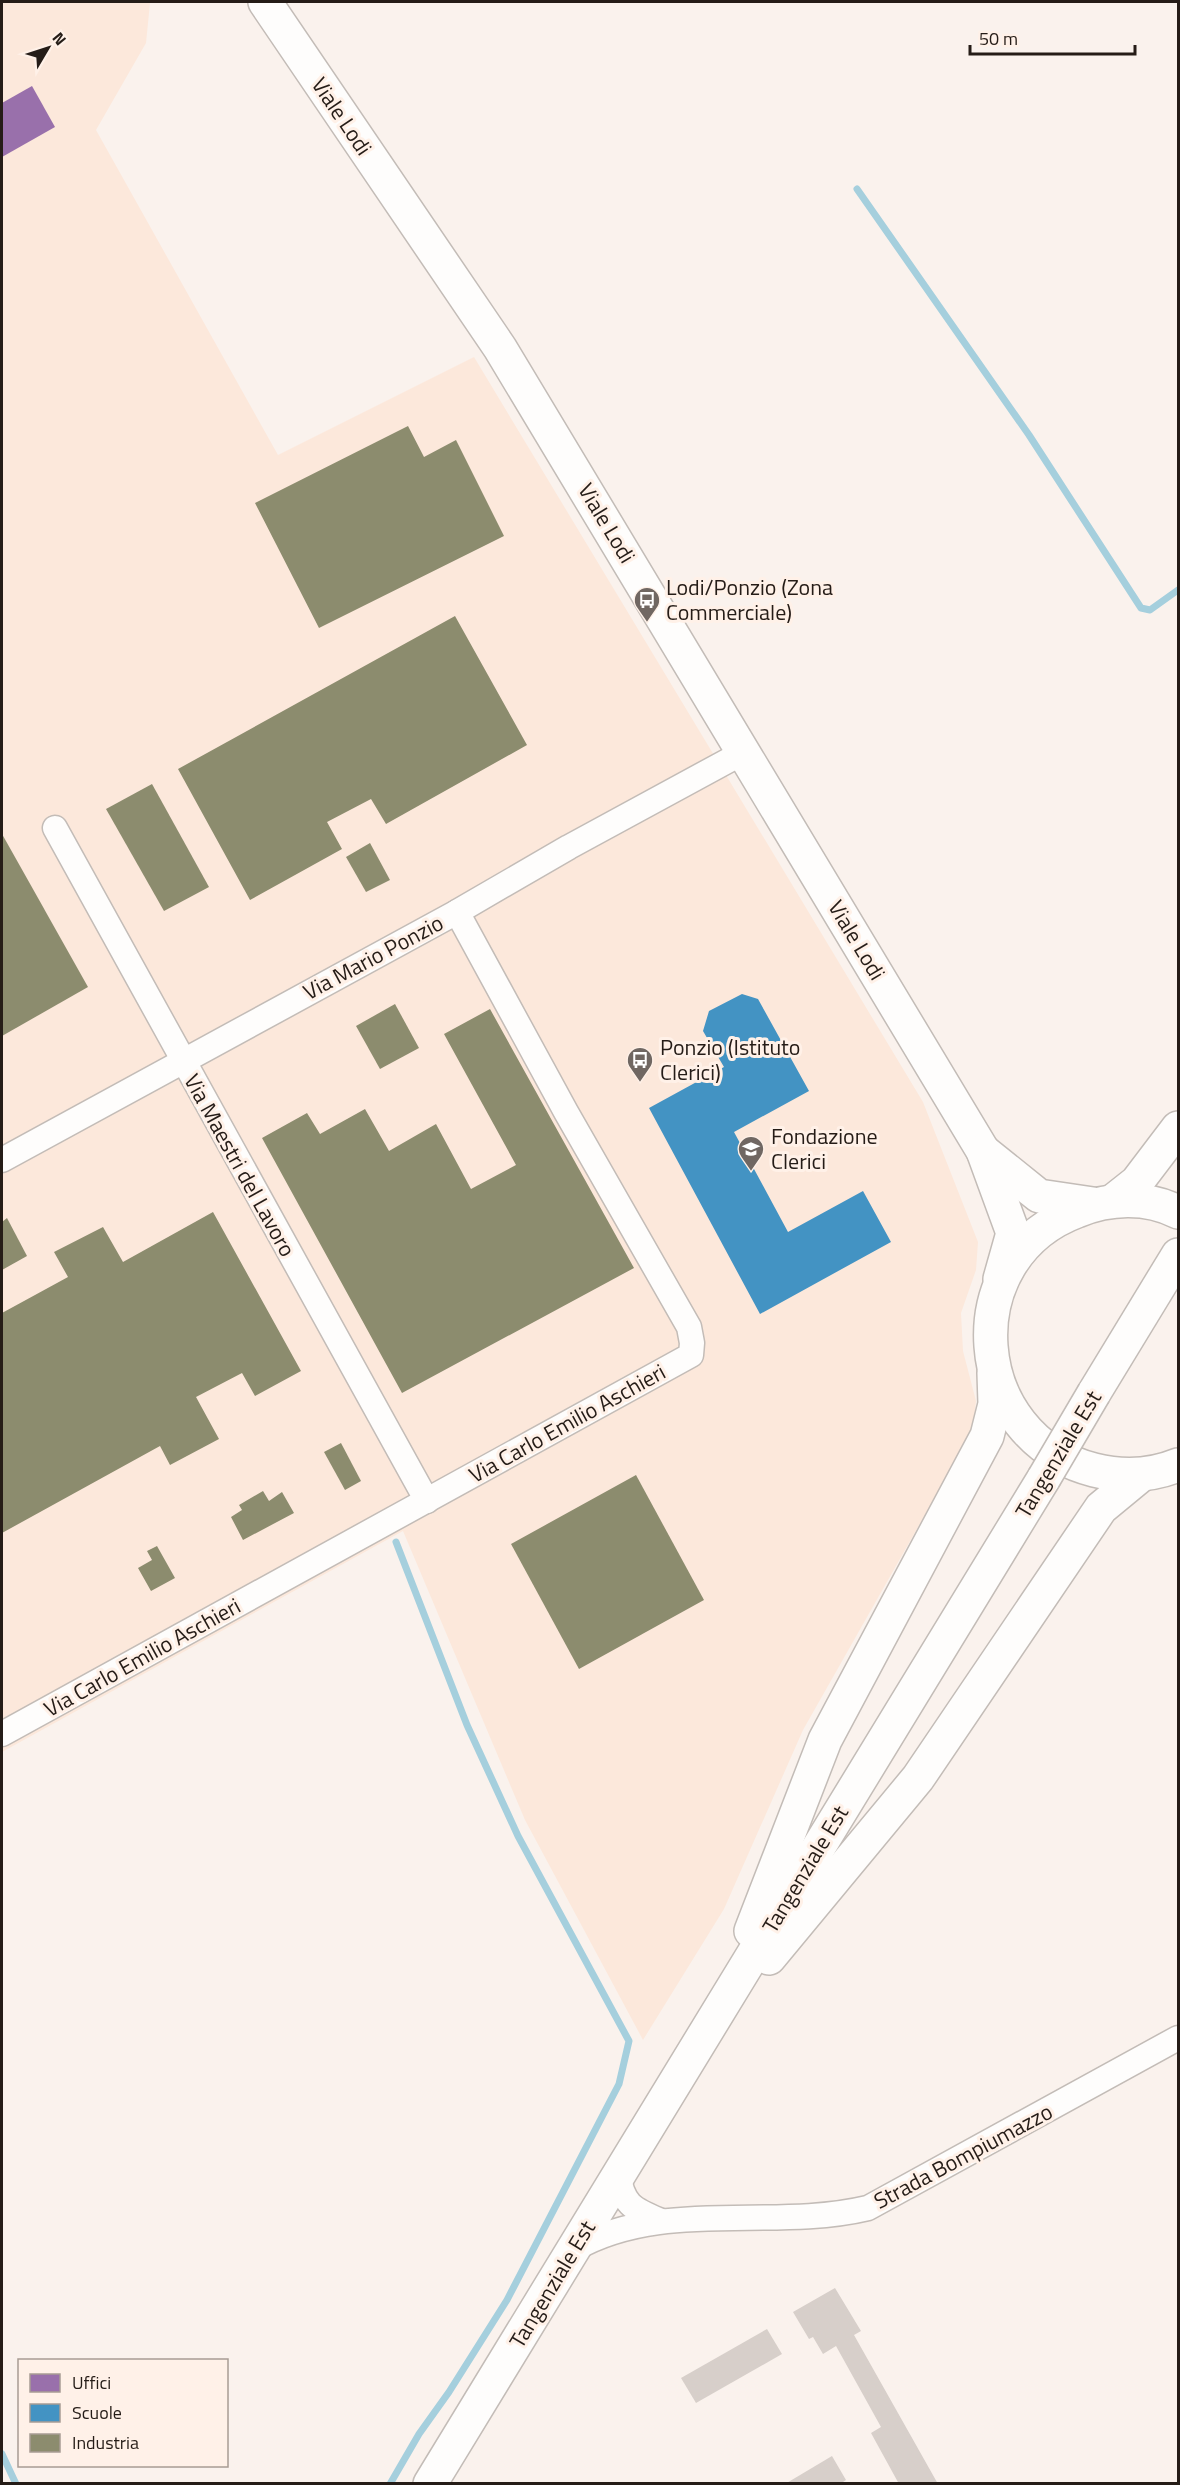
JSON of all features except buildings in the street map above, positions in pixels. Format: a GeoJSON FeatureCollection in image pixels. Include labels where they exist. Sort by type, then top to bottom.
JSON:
{"type":"FeatureCollection","features":[{"type":"Feature","properties":{"kind":"main road","name":"Viale Lodi"},"geometry":{"type":"LineString","coordinates":[[265,2],[500,348],[983,1151],[1013,1233],[995,1296]]}},
{"type":"Feature","properties":{"kind":"main road"},"geometry":{"type":"LineString","coordinates":[[734,1984],[759,1905],[825,1740],[987,1436],[995,1404],[989,1334],[995,1296],[1010,1264],[1032,1237],[1061,1217],[1103,1203],[1137,1182],[1179,1128]]}},
{"type":"Feature","properties":{"kind":"main road","name":"Viale Lodi"},"geometry":{"type":"LineString","coordinates":[[983,1151],[1039,1196],[1103,1203]]}},
{"type":"Feature","properties":{"kind":"main road"},"geometry":{"type":"LineString","coordinates":[[1103,1203],[1142,1201],[1179,1212]]}},
{"type":"Feature","properties":{"kind":"main road","name":"Tangenziale Est"},"geometry":{"type":"LineString","coordinates":[[430,2484],[1171,1268]]}},
{"type":"Feature","properties":{"kind":"main road"},"geometry":{"type":"LineString","coordinates":[[993,1372],[1006,1402],[1024,1430],[1048,1451],[1077,1466],[1109,1474],[1141,1474],[1179,1465]]}},
{"type":"Feature","properties":{"kind":"main road"},"geometry":{"type":"LineString","coordinates":[[734,1984],[772,1955],[918,1778],[1101,1508],[1141,1474]]}},
{"type":"Feature","properties":{"kind":"street","name":"Via Mario Ponzio"},"geometry":{"type":"LineString","coordinates":[[2,1160],[744,752]]}},
{"type":"Feature","properties":{"kind":"street","name":"Via Maestri del Lavoro"},"geometry":{"type":"LineString","coordinates":[[55,828],[427,1501]]}},
{"type":"Feature","properties":{"kind":"street","name":"Via Carlo Emilio Aschieri"},"geometry":{"type":"LineString","coordinates":[[2,1734],[691,1355],[692,1343],[689,1327],[566,1112],[456,912]]}},
{"type":"Feature","properties":{"kind":"street","name":"Strada Bompiumazzo"},"geometry":{"type":"LineString","coordinates":[[659,2220],[822,2216],[868,2208],[1179,2038]]}},
{"type":"Feature","properties":{"kind":"street"},"geometry":{"type":"LineString","coordinates":[[618,2174],[625,2199],[636,2211],[659,2220]]}},
{"type":"Feature","properties":{"kind":"street"},"geometry":{"type":"LineString","coordinates":[[573,2249],[593,2238],[659,2220]]}},
{"type":"Feature","properties":{"kind":"shaded area"},"geometry":{"type":"Polygon","coordinates":[[[2,2],[150,3],[146,43],[96,130],[278,455],[474,357],[923,1102],[978,1242],[976,1270],[961,1313],[963,1351],[976,1401],[973,1430],[803,1730],[724,1909],[643,2040],[525,1820],[403,1531],[2,1752],[2,2]]]}},
{"type":"Feature","properties":{"kind":"waterway"},"geometry":{"type":"LineString","coordinates":[[857,189],[1029,435],[1141,608],[1150,610],[1178,590]]}},
{"type":"Feature","properties":{"kind":"waterway"},"geometry":{"type":"LineString","coordinates":[[390,2484],[419,2434],[449,2392],[507,2300],[619,2084],[629,2041],[518,1836],[467,1725],[396,1542]]}},
{"type":"Feature","properties":{"kind":"waterway"},"geometry":{"type":"LineString","coordinates":[[2,2454],[16,2484]]}},
{"type":"Feature","properties":{"kind":"place","name":"Lodi/Ponzio (Zona Commerciale)"},"geometry":{"type":"Point","coordinates":[647,623]}},
{"type":"Feature","properties":{"kind":"place","name":"Ponzio (Istituto Clerici)"},"geometry":{"type":"Point","coordinates":[640,1083]}},
{"type":"Feature","properties":{"kind":"place","name":"Fondazione Clerici"},"geometry":{"type":"Point","coordinates":[751,1172]}}]}
